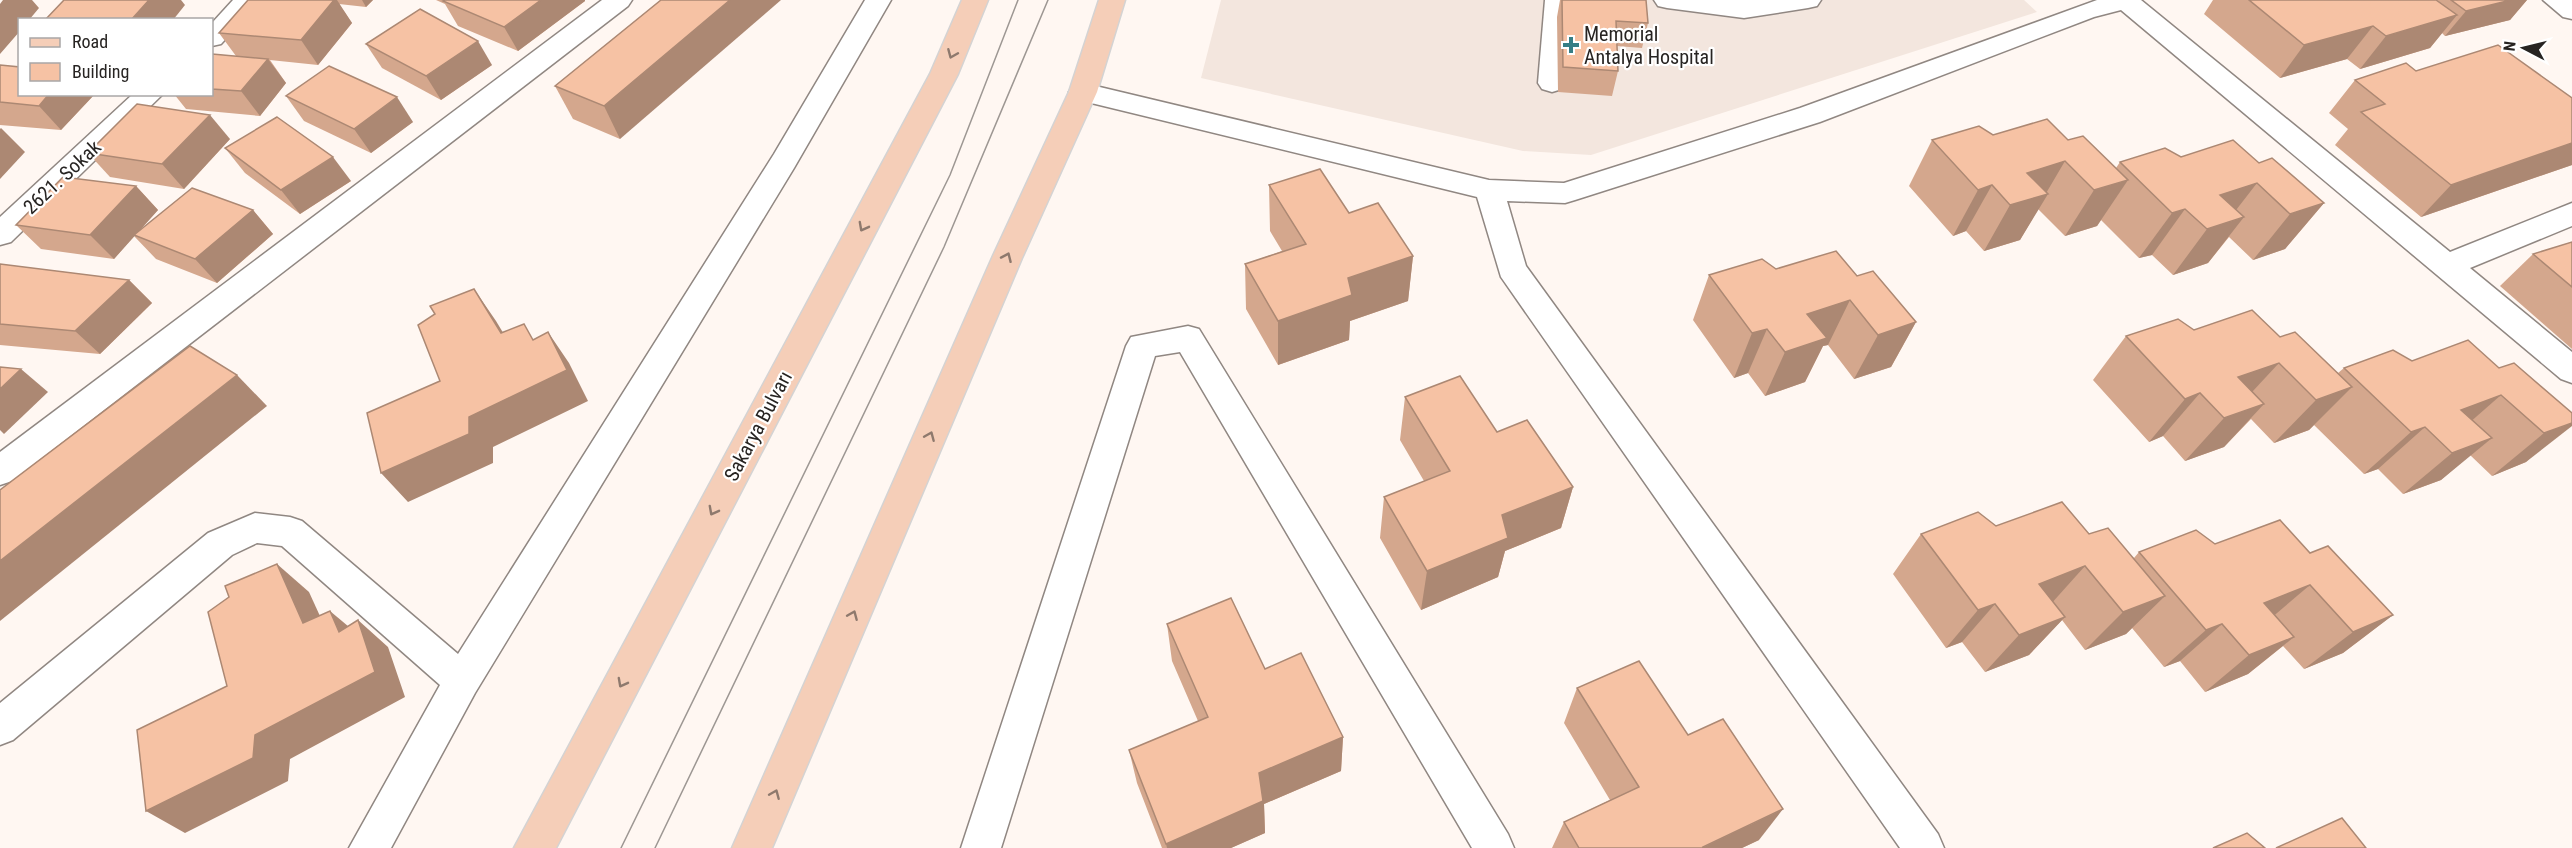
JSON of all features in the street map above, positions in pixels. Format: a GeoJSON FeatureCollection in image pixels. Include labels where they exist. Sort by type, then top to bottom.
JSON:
{"type":"FeatureCollection","features":[{"type":"Feature","properties":{"kind":"main road","name":"Sakarya Bulvarı"},"geometry":{"type":"LineString","coordinates":[[534,848],[944,74],[975,0]]}},
{"type":"Feature","properties":{"kind":"main road"},"geometry":{"type":"LineString","coordinates":[[752,848],[1007,258],[1083,92],[1112,0]]}},
{"type":"Feature","properties":{"kind":"street"},"geometry":{"type":"LineString","coordinates":[[213,37],[248,0]]}},
{"type":"Feature","properties":{"kind":"street"},"geometry":{"type":"LineString","coordinates":[[0,471],[619,0]]}},
{"type":"Feature","properties":{"kind":"street"},"geometry":{"type":"LineString","coordinates":[[369,848],[462,681],[784,161],[878,0]]}},
{"type":"Feature","properties":{"kind":"street"},"geometry":{"type":"LineString","coordinates":[[1552,83],[1558,0]]}},
{"type":"Feature","properties":{"kind":"street"},"geometry":{"type":"LineString","coordinates":[[1667,0],[1744,10],[1808,0]]}},
{"type":"Feature","properties":{"kind":"street"},"geometry":{"type":"LineString","coordinates":[[1083,92],[1489,190],[1565,193],[1810,115],[2080,5],[2127,0],[2572,370]]}},
{"type":"Feature","properties":{"kind":"street"},"geometry":{"type":"LineString","coordinates":[[2556,0],[2572,10]]}},
{"type":"Feature","properties":{"kind":"street","name":"2621. Sokak"},"geometry":{"type":"LineString","coordinates":[[0,234],[148,96]]}},
{"type":"Feature","properties":{"kind":"street"},"geometry":{"type":"LineString","coordinates":[[1489,190],[1512,269],[1924,848]]}},
{"type":"Feature","properties":{"kind":"street"},"geometry":{"type":"LineString","coordinates":[[2446,266],[2572,214]]}},
{"type":"Feature","properties":{"kind":"street"},"geometry":{"type":"LineString","coordinates":[[981,848],[1142,346],[1188,338],[1494,848]]}},
{"type":"Feature","properties":{"kind":"street"},"geometry":{"type":"LineString","coordinates":[[0,727],[220,544],[255,528],[290,532],[462,681]]}},
{"type":"Feature","properties":{"kind":"shaded area","name":"Memorial Antalya Hospital"},"geometry":{"type":"Polygon","coordinates":[[[1221,0],[2024,0],[2037,12],[1591,155],[1523,151],[1201,78],[1221,0]]]}},
{"type":"Feature","properties":{"kind":"building"},"geometry":{"type":"Polygon","coordinates":[[[64,0],[149,0],[133,18],[47,18],[64,0]]]}},
{"type":"Feature","properties":{"kind":"building"},"geometry":{"type":"Polygon","coordinates":[[[248,0],[334,0],[301,40],[219,33],[248,0]]]}},
{"type":"Feature","properties":{"kind":"building"},"geometry":{"type":"Polygon","coordinates":[[[541,0],[504,27],[443,1],[541,0]]]}},
{"type":"Feature","properties":{"kind":"building"},"geometry":{"type":"Polygon","coordinates":[[[661,0],[730,0],[604,106],[555,86],[661,0]]]}},
{"type":"Feature","properties":{"kind":"building"},"geometry":{"type":"Polygon","coordinates":[[[1562,0],[1646,0],[1648,23],[1616,21],[1618,71],[1563,67],[1562,0]]]}},
{"type":"Feature","properties":{"kind":"building"},"geometry":{"type":"Polygon","coordinates":[[[2249,0],[2436,0],[2457,15],[2386,36],[2373,26],[2304,45],[2249,0]]]}},
{"type":"Feature","properties":{"kind":"building"},"geometry":{"type":"Polygon","coordinates":[[[2451,0],[2511,0],[2466,11],[2451,0]]]}},
{"type":"Feature","properties":{"kind":"building"},"geometry":{"type":"Polygon","coordinates":[[[420,9],[478,41],[426,76],[366,44],[420,9]]]}},
{"type":"Feature","properties":{"kind":"building"},"geometry":{"type":"Polygon","coordinates":[[[2498,45],[2572,98],[2572,143],[2451,185],[2361,112],[2385,104],[2355,80],[2406,63],[2416,71],[2498,45]]]}},
{"type":"Feature","properties":{"kind":"building"},"geometry":{"type":"Polygon","coordinates":[[[213,54],[268,59],[241,91],[213,89],[213,54]]]}},
{"type":"Feature","properties":{"kind":"building"},"geometry":{"type":"Polygon","coordinates":[[[0,65],[18,67],[18,96],[47,96],[39,106],[0,102],[0,65]]]}},
{"type":"Feature","properties":{"kind":"building"},"geometry":{"type":"Polygon","coordinates":[[[329,66],[397,97],[354,129],[286,96],[329,66]]]}},
{"type":"Feature","properties":{"kind":"building"},"geometry":{"type":"Polygon","coordinates":[[[137,104],[210,115],[162,164],[88,153],[137,104]]]}},
{"type":"Feature","properties":{"kind":"building"},"geometry":{"type":"Polygon","coordinates":[[[277,117],[333,157],[281,190],[225,148],[277,117]]]}},
{"type":"Feature","properties":{"kind":"building"},"geometry":{"type":"Polygon","coordinates":[[[2047,119],[2068,140],[2083,136],[2128,180],[2094,190],[2065,161],[2027,173],[2048,194],[2010,205],[1992,185],[1978,190],[1932,140],[1979,126],[1993,135],[2047,119]]]}},
{"type":"Feature","properties":{"kind":"building"},"geometry":{"type":"Polygon","coordinates":[[[2233,140],[2259,163],[2272,158],[2324,203],[2290,214],[2257,183],[2220,195],[2244,217],[2207,229],[2185,209],[2172,213],[2120,162],[2165,148],[2181,157],[2233,140]]]}},
{"type":"Feature","properties":{"kind":"building"},"geometry":{"type":"Polygon","coordinates":[[[1320,169],[1349,213],[1378,203],[1413,256],[1348,278],[1352,295],[1278,321],[1245,264],[1306,244],[1269,185],[1320,169]]]}},
{"type":"Feature","properties":{"kind":"building"},"geometry":{"type":"Polygon","coordinates":[[[63,177],[136,186],[90,235],[16,225],[63,177]]]}},
{"type":"Feature","properties":{"kind":"building"},"geometry":{"type":"Polygon","coordinates":[[[192,188],[253,210],[195,259],[134,235],[192,188]]]}},
{"type":"Feature","properties":{"kind":"building"},"geometry":{"type":"Polygon","coordinates":[[[2572,242],[2572,287],[2533,254],[2572,242]]]}},
{"type":"Feature","properties":{"kind":"building"},"geometry":{"type":"Polygon","coordinates":[[[1836,251],[1857,276],[1873,271],[1916,322],[1878,335],[1850,300],[1807,314],[1827,338],[1785,352],[1767,329],[1752,333],[1709,275],[1762,259],[1776,269],[1836,251]]]}},
{"type":"Feature","properties":{"kind":"building"},"geometry":{"type":"Polygon","coordinates":[[[0,264],[129,280],[75,331],[0,324],[0,264]]]}},
{"type":"Feature","properties":{"kind":"building"},"geometry":{"type":"Polygon","coordinates":[[[474,289],[501,333],[524,324],[533,340],[548,332],[567,370],[469,417],[469,434],[381,473],[367,413],[440,381],[418,325],[435,314],[430,306],[474,289]]]}},
{"type":"Feature","properties":{"kind":"building"},"geometry":{"type":"Polygon","coordinates":[[[2252,310],[2280,337],[2295,332],[2352,387],[2316,400],[2279,363],[2238,377],[2264,404],[2224,418],[2200,393],[2185,399],[2126,336],[2178,319],[2194,330],[2252,310]]]}},
{"type":"Feature","properties":{"kind":"building"},"geometry":{"type":"Polygon","coordinates":[[[2468,340],[2499,368],[2514,363],[2572,413],[2572,423],[2544,433],[2501,395],[2461,410],[2492,438],[2452,453],[2425,427],[2411,432],[2344,368],[2393,350],[2412,361],[2468,340]]]}},
{"type":"Feature","properties":{"kind":"building"},"geometry":{"type":"Polygon","coordinates":[[[190,346],[237,375],[0,561],[0,490],[190,346]]]}},
{"type":"Feature","properties":{"kind":"building"},"geometry":{"type":"Polygon","coordinates":[[[0,367],[21,369],[0,389],[0,367]]]}},
{"type":"Feature","properties":{"kind":"building"},"geometry":{"type":"Polygon","coordinates":[[[1460,376],[1497,432],[1527,420],[1573,487],[1502,515],[1508,538],[1427,571],[1384,497],[1450,471],[1405,397],[1460,376]]]}},
{"type":"Feature","properties":{"kind":"building"},"geometry":{"type":"Polygon","coordinates":[[[2062,502],[2089,534],[2108,528],[2165,596],[2123,612],[2085,566],[2039,584],[2065,617],[2019,635],[1995,604],[1978,610],[1921,534],[1978,512],[1996,526],[2062,502]]]}},
{"type":"Feature","properties":{"kind":"building"},"geometry":{"type":"Polygon","coordinates":[[[2280,520],[2310,553],[2328,546],[2393,615],[2353,632],[2310,585],[2264,603],[2294,637],[2249,655],[2222,624],[2206,630],[2139,552],[2196,530],[2215,544],[2280,520]]]}},
{"type":"Feature","properties":{"kind":"building"},"geometry":{"type":"Polygon","coordinates":[[[277,564],[303,623],[330,611],[339,632],[358,620],[375,672],[255,735],[253,758],[146,811],[137,730],[227,686],[208,612],[229,597],[225,586],[277,564]]]}},
{"type":"Feature","properties":{"kind":"building"},"geometry":{"type":"Polygon","coordinates":[[[1231,598],[1265,669],[1301,653],[1343,737],[1259,773],[1263,801],[1166,844],[1129,750],[1208,717],[1167,624],[1231,598]]]}},
{"type":"Feature","properties":{"kind":"building"},"geometry":{"type":"Polygon","coordinates":[[[1639,661],[1688,735],[1723,719],[1783,809],[1704,848],[1579,848],[1564,822],[1639,787],[1577,688],[1639,661]]]}},
{"type":"Feature","properties":{"kind":"building"},"geometry":{"type":"Polygon","coordinates":[[[2342,818],[2366,848],[2276,848],[2342,818]]]}},
{"type":"Feature","properties":{"kind":"building"},"geometry":{"type":"Polygon","coordinates":[[[2247,833],[2265,848],[2213,848],[2247,833]]]}},
{"type":"Feature","properties":{"kind":"tram line"},"geometry":{"type":"LineString","coordinates":[[621,848],[950,175],[1018,0]]}},
{"type":"Feature","properties":{"kind":"tram line"},"geometry":{"type":"LineString","coordinates":[[655,848],[944,247],[1048,0]]}},
{"type":"Feature","properties":{"kind":"place","name":"Memorial Antalya Hospital"},"geometry":{"type":"Point","coordinates":[1571,45]}}]}
